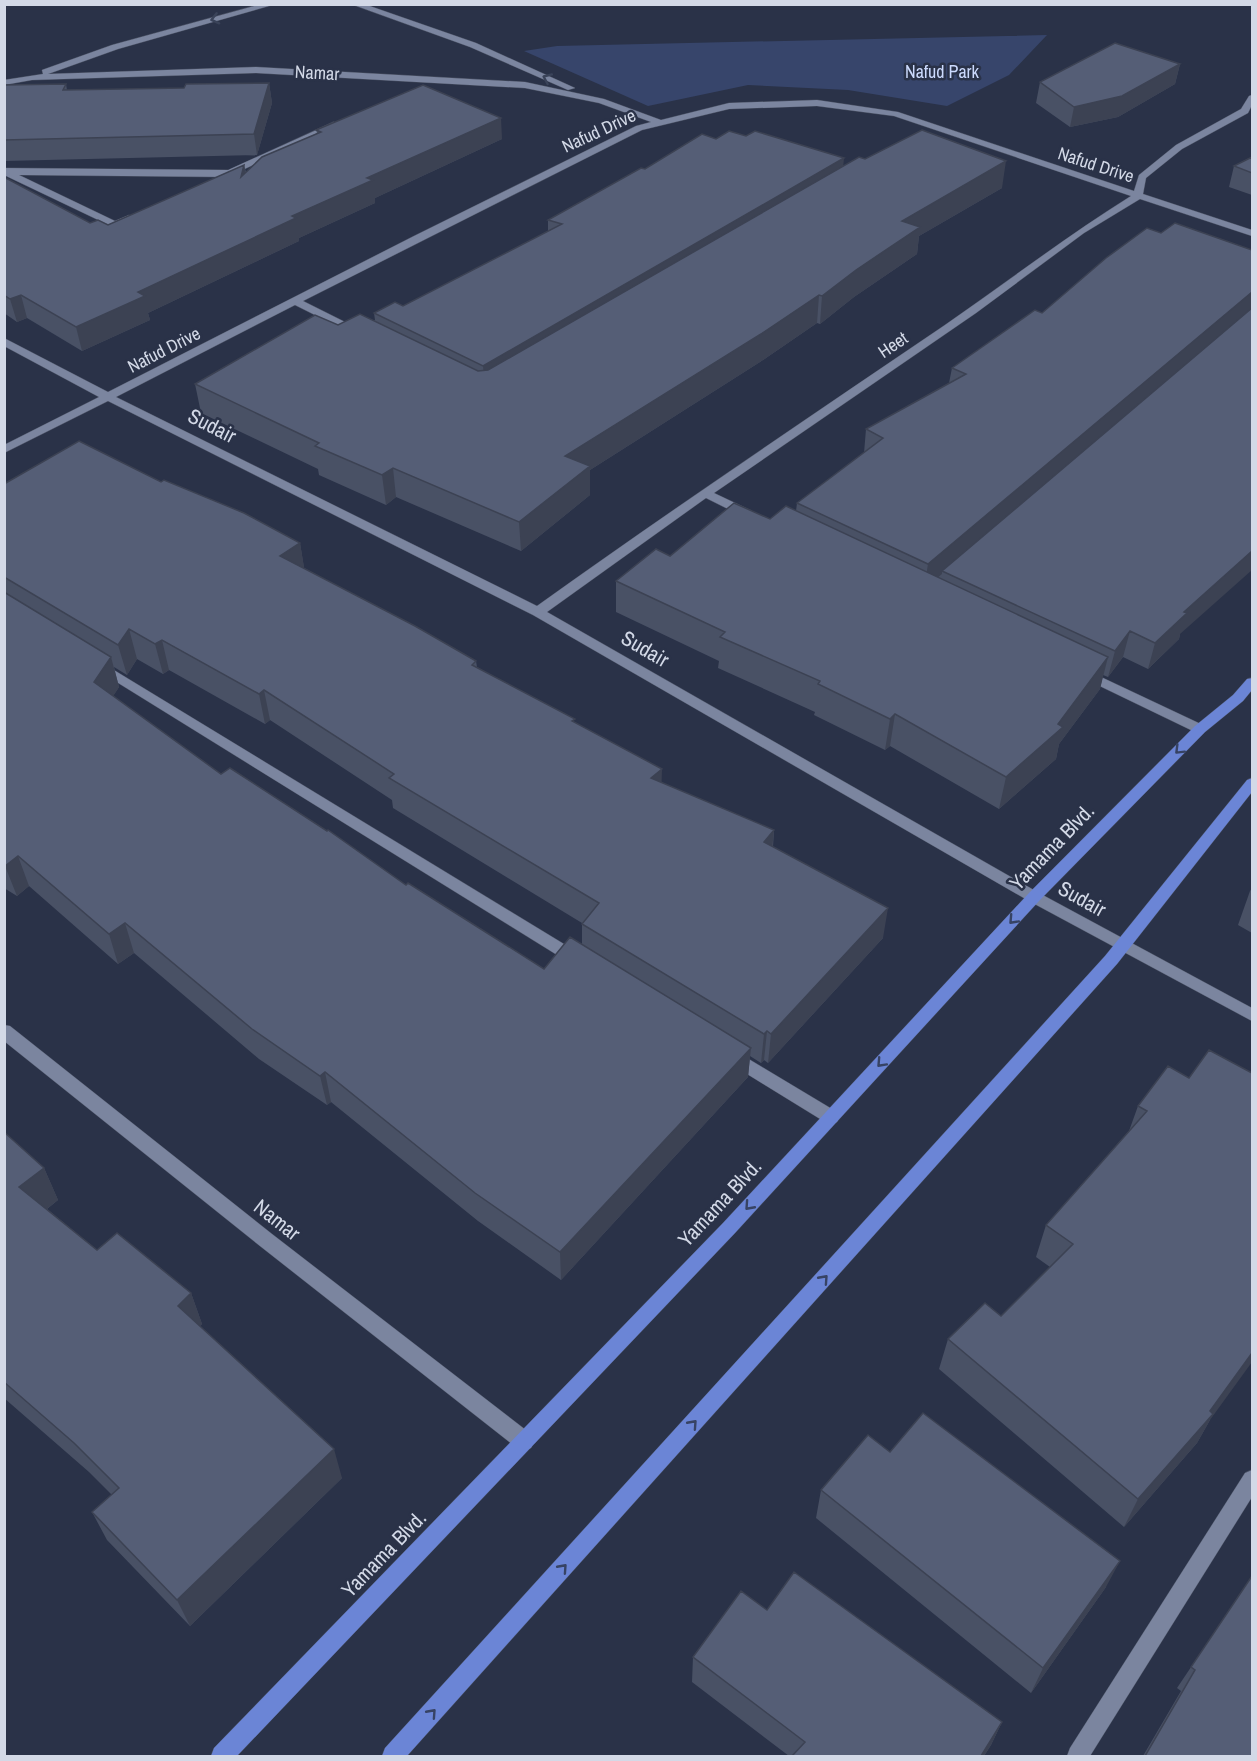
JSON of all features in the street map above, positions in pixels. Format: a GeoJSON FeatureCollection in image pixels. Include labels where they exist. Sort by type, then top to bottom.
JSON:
{"type":"FeatureCollection","features":[{"type":"Feature","properties":{"kind":"main road","name":"Yamama Blvd."},"geometry":{"type":"LineString","coordinates":[[222,1756],[729,1228],[1034,897],[1200,729],[1239,698],[1252,682]]}},
{"type":"Feature","properties":{"kind":"main road"},"geometry":{"type":"LineString","coordinates":[[393,1756],[1122,946],[1252,783]]}},
{"type":"Feature","properties":{"kind":"street","name":"Namar"},"geometry":{"type":"LineString","coordinates":[[4,83],[32,77],[115,47],[272,4]]}},
{"type":"Feature","properties":{"kind":"street","name":"Namar"},"geometry":{"type":"LineString","coordinates":[[355,4],[472,45],[601,101],[662,123]]}},
{"type":"Feature","properties":{"kind":"street","name":"Namar"},"geometry":{"type":"LineString","coordinates":[[32,77],[256,70],[525,85],[601,101]]}},
{"type":"Feature","properties":{"kind":"street"},"geometry":{"type":"LineString","coordinates":[[411,90],[433,81]]}},
{"type":"Feature","properties":{"kind":"street"},"geometry":{"type":"LineString","coordinates":[[1138,196],[1142,177],[1179,147],[1245,111],[1252,98]]}},
{"type":"Feature","properties":{"kind":"street","name":"Nafud Drive"},"geometry":{"type":"LineString","coordinates":[[4,450],[639,128],[729,106],[817,103],[895,114],[1252,233]]}},
{"type":"Feature","properties":{"kind":"street"},"geometry":{"type":"LineString","coordinates":[[207,183],[346,120]]}},
{"type":"Feature","properties":{"kind":"street"},"geometry":{"type":"LineString","coordinates":[[928,135],[939,129]]}},
{"type":"Feature","properties":{"kind":"street"},"geometry":{"type":"LineString","coordinates":[[5,172],[228,173]]}},
{"type":"Feature","properties":{"kind":"street"},"geometry":{"type":"LineString","coordinates":[[5,172],[115,225],[136,215]]}},
{"type":"Feature","properties":{"kind":"street","name":"Heet"},"geometry":{"type":"LineString","coordinates":[[538,612],[705,493],[972,311],[1081,231],[1138,196]]}},
{"type":"Feature","properties":{"kind":"street"},"geometry":{"type":"LineString","coordinates":[[295,301],[367,338]]}},
{"type":"Feature","properties":{"kind":"street","name":"Sudair"},"geometry":{"type":"LineString","coordinates":[[4,340],[109,397],[538,612],[1034,897],[1252,1015]]}},
{"type":"Feature","properties":{"kind":"street"},"geometry":{"type":"LineString","coordinates":[[705,493],[757,518]]}},
{"type":"Feature","properties":{"kind":"street"},"geometry":{"type":"LineString","coordinates":[[86,657],[586,966]]}},
{"type":"Feature","properties":{"kind":"street"},"geometry":{"type":"LineString","coordinates":[[1073,668],[1200,729]]}},
{"type":"Feature","properties":{"kind":"street","name":"Namar"},"geometry":{"type":"LineString","coordinates":[[4,1031],[266,1240],[524,1441]]}},
{"type":"Feature","properties":{"kind":"street"},"geometry":{"type":"LineString","coordinates":[[719,1047],[831,1117]]}},
{"type":"Feature","properties":{"kind":"street"},"geometry":{"type":"LineString","coordinates":[[1078,1756],[1252,1480]]}},
{"type":"Feature","properties":{"kind":"green space","name":"Nafud Park"},"geometry":{"type":"Polygon","coordinates":[[[1047,35],[1009,75],[947,106],[848,90],[748,85],[648,106],[524,51],[557,46],[1047,35]]]}},
{"type":"Feature","properties":{"kind":"building"},"geometry":{"type":"Polygon","coordinates":[[[1115,43],[1180,64],[1122,96],[1074,107],[1040,82],[1115,43]]]}},
{"type":"Feature","properties":{"kind":"building"},"geometry":{"type":"Polygon","coordinates":[[[269,83],[254,134],[4,140],[4,85],[66,84],[63,90],[184,88],[186,84],[269,83]]]}},
{"type":"Feature","properties":{"kind":"building"},"geometry":{"type":"Polygon","coordinates":[[[423,85],[501,118],[367,178],[373,180],[292,216],[296,218],[138,292],[145,296],[76,327],[21,295],[10,299],[4,295],[4,177],[90,223],[98,220],[108,225],[244,165],[241,177],[262,157],[321,132],[316,130],[423,85]]]}},
{"type":"Feature","properties":{"kind":"building"},"geometry":{"type":"Polygon","coordinates":[[[922,130],[1006,161],[902,221],[920,227],[822,296],[819,295],[761,334],[565,456],[590,466],[519,522],[393,468],[382,475],[315,446],[319,443],[195,384],[315,315],[338,325],[360,314],[478,371],[488,370],[859,157],[865,159],[922,130]]]}},
{"type":"Feature","properties":{"kind":"building"},"geometry":{"type":"Polygon","coordinates":[[[729,131],[746,136],[755,131],[844,158],[483,366],[374,313],[395,302],[403,306],[562,224],[548,220],[641,168],[645,169],[702,134],[716,139],[729,131]]]}},
{"type":"Feature","properties":{"kind":"building"},"geometry":{"type":"Polygon","coordinates":[[[1252,157],[1252,173],[1234,166],[1252,157]]]}},
{"type":"Feature","properties":{"kind":"building"},"geometry":{"type":"Polygon","coordinates":[[[1175,223],[1252,250],[1252,292],[928,564],[797,503],[883,438],[866,429],[966,374],[952,368],[1035,310],[1042,313],[1106,258],[1147,228],[1161,233],[1175,223]]]}},
{"type":"Feature","properties":{"kind":"building"},"geometry":{"type":"Polygon","coordinates":[[[1252,308],[1252,551],[1184,612],[1187,613],[1155,643],[1130,631],[1115,651],[942,571],[1252,308]]]}},
{"type":"Feature","properties":{"kind":"building"},"geometry":{"type":"Polygon","coordinates":[[[79,441],[161,482],[164,480],[244,513],[300,543],[280,556],[415,626],[476,661],[472,665],[575,719],[572,721],[662,769],[651,778],[774,830],[764,842],[888,908],[771,1034],[767,1031],[764,1034],[582,924],[599,903],[389,778],[394,774],[264,690],[259,694],[162,640],[155,644],[129,629],[118,645],[4,577],[4,484],[79,441]]]}},
{"type":"Feature","properties":{"kind":"building"},"geometry":{"type":"Polygon","coordinates":[[[734,503],[770,519],[786,506],[1108,657],[1058,724],[1063,727],[1006,777],[895,714],[890,719],[818,684],[820,681],[720,637],[725,632],[616,581],[656,549],[670,556],[734,503]]]}},
{"type":"Feature","properties":{"kind":"building"},"geometry":{"type":"Polygon","coordinates":[[[4,592],[111,657],[94,682],[221,774],[230,768],[328,830],[406,885],[408,883],[544,969],[570,937],[751,1048],[560,1252],[475,1193],[325,1072],[320,1076],[252,1029],[125,923],[109,934],[18,856],[4,865],[4,592]]]}},
{"type":"Feature","properties":{"kind":"building"},"geometry":{"type":"Polygon","coordinates":[[[1209,1050],[1252,1073],[1252,1353],[1210,1411],[1213,1414],[1138,1499],[948,1339],[985,1303],[1001,1316],[1073,1244],[1046,1225],[1147,1111],[1138,1106],[1168,1066],[1189,1078],[1209,1050]]]}},
{"type":"Feature","properties":{"kind":"building"},"geometry":{"type":"Polygon","coordinates":[[[4,1132],[44,1168],[19,1187],[97,1250],[117,1233],[191,1293],[178,1306],[334,1449],[177,1600],[92,1512],[119,1488],[74,1443],[4,1382],[4,1132]]]}},
{"type":"Feature","properties":{"kind":"building"},"geometry":{"type":"Polygon","coordinates":[[[923,1413],[1120,1561],[1043,1668],[821,1490],[868,1435],[890,1452],[923,1413]]]}},
{"type":"Feature","properties":{"kind":"building"},"geometry":{"type":"Polygon","coordinates":[[[794,1572],[1002,1722],[981,1756],[792,1756],[805,1742],[693,1657],[741,1591],[767,1610],[794,1572]]]}},
{"type":"Feature","properties":{"kind":"building"},"geometry":{"type":"Polygon","coordinates":[[[1252,1576],[1252,1756],[1145,1756],[1195,1670],[1191,1667],[1252,1576]]]}}]}
